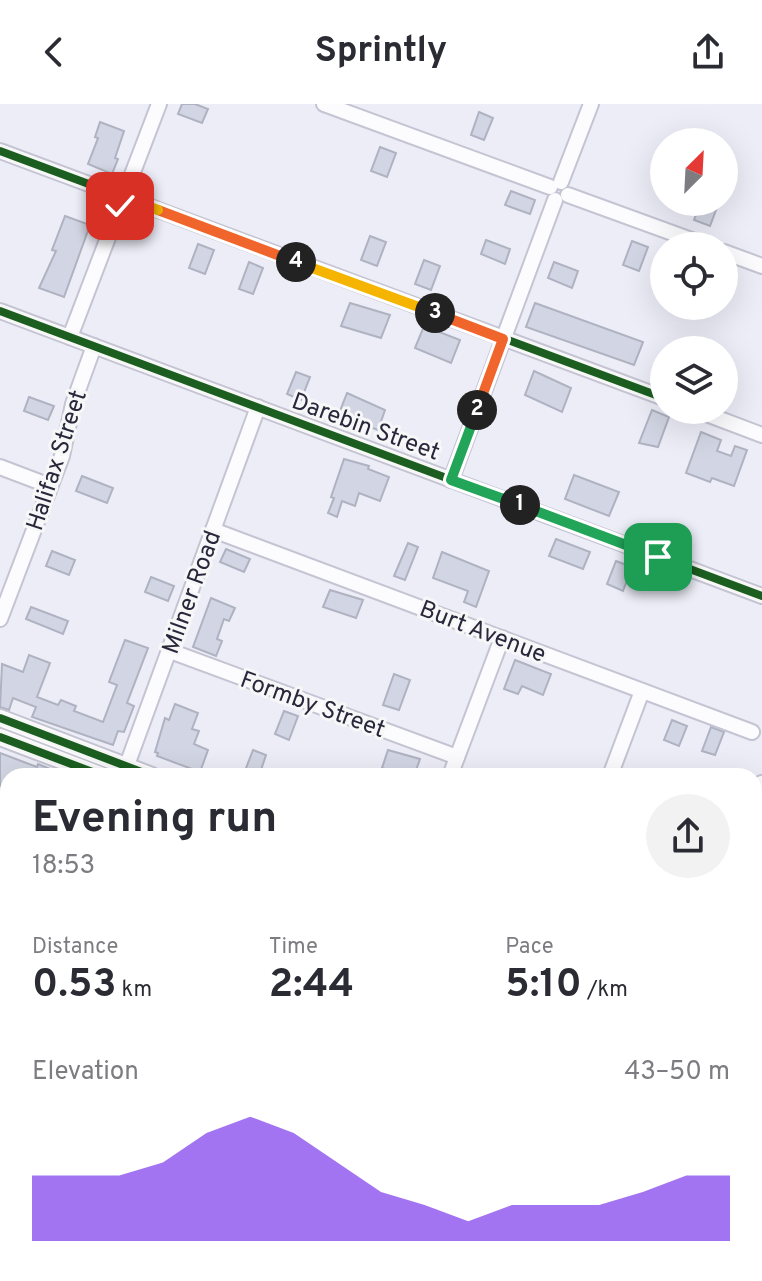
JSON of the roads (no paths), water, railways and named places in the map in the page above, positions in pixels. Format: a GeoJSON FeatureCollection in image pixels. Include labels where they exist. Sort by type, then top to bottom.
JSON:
{"type":"FeatureCollection","features":[{"type":"Feature","properties":{"kind":"main road"},"geometry":{"type":"LineString","coordinates":[[0,718],[119,768]]}},
{"type":"Feature","properties":{"kind":"main road"},"geometry":{"type":"LineString","coordinates":[[0,737],[82,768]]}},
{"type":"Feature","properties":{"kind":"street"},"geometry":{"type":"LineString","coordinates":[[70,337],[159,104]]}},
{"type":"Feature","properties":{"kind":"street"},"geometry":{"type":"LineString","coordinates":[[324,104],[670,232]]}},
{"type":"Feature","properties":{"kind":"street"},"geometry":{"type":"LineString","coordinates":[[451,480],[591,104]]}},
{"type":"Feature","properties":{"kind":"street"},"geometry":{"type":"LineString","coordinates":[[0,151],[650,393]]}},
{"type":"Feature","properties":{"kind":"street"},"geometry":{"type":"LineString","coordinates":[[738,257],[762,266]]}},
{"type":"Feature","properties":{"kind":"street","name":"Darebin Street"},"geometry":{"type":"LineString","coordinates":[[0,311],[762,596]]}},
{"type":"Feature","properties":{"kind":"street","name":"Halifax Street"},"geometry":{"type":"LineString","coordinates":[[0,619],[70,428],[73,404],[94,346]]}},
{"type":"Feature","properties":{"kind":"street","name":"Milner Road"},"geometry":{"type":"LineString","coordinates":[[127,768],[258,407]]}},
{"type":"Feature","properties":{"kind":"street"},"geometry":{"type":"LineString","coordinates":[[733,424],[762,435]]}},
{"type":"Feature","properties":{"kind":"street"},"geometry":{"type":"LineString","coordinates":[[0,467],[50,486]]}},
{"type":"Feature","properties":{"kind":"street","name":"Burt Avenue"},"geometry":{"type":"LineString","coordinates":[[213,530],[752,732]]}},
{"type":"Feature","properties":{"kind":"street"},"geometry":{"type":"LineString","coordinates":[[453,768],[502,638]]}},
{"type":"Feature","properties":{"kind":"street","name":"Formby Street"},"geometry":{"type":"LineString","coordinates":[[170,651],[457,757]]}},
{"type":"Feature","properties":{"kind":"street"},"geometry":{"type":"LineString","coordinates":[[613,768],[642,691]]}}]}
